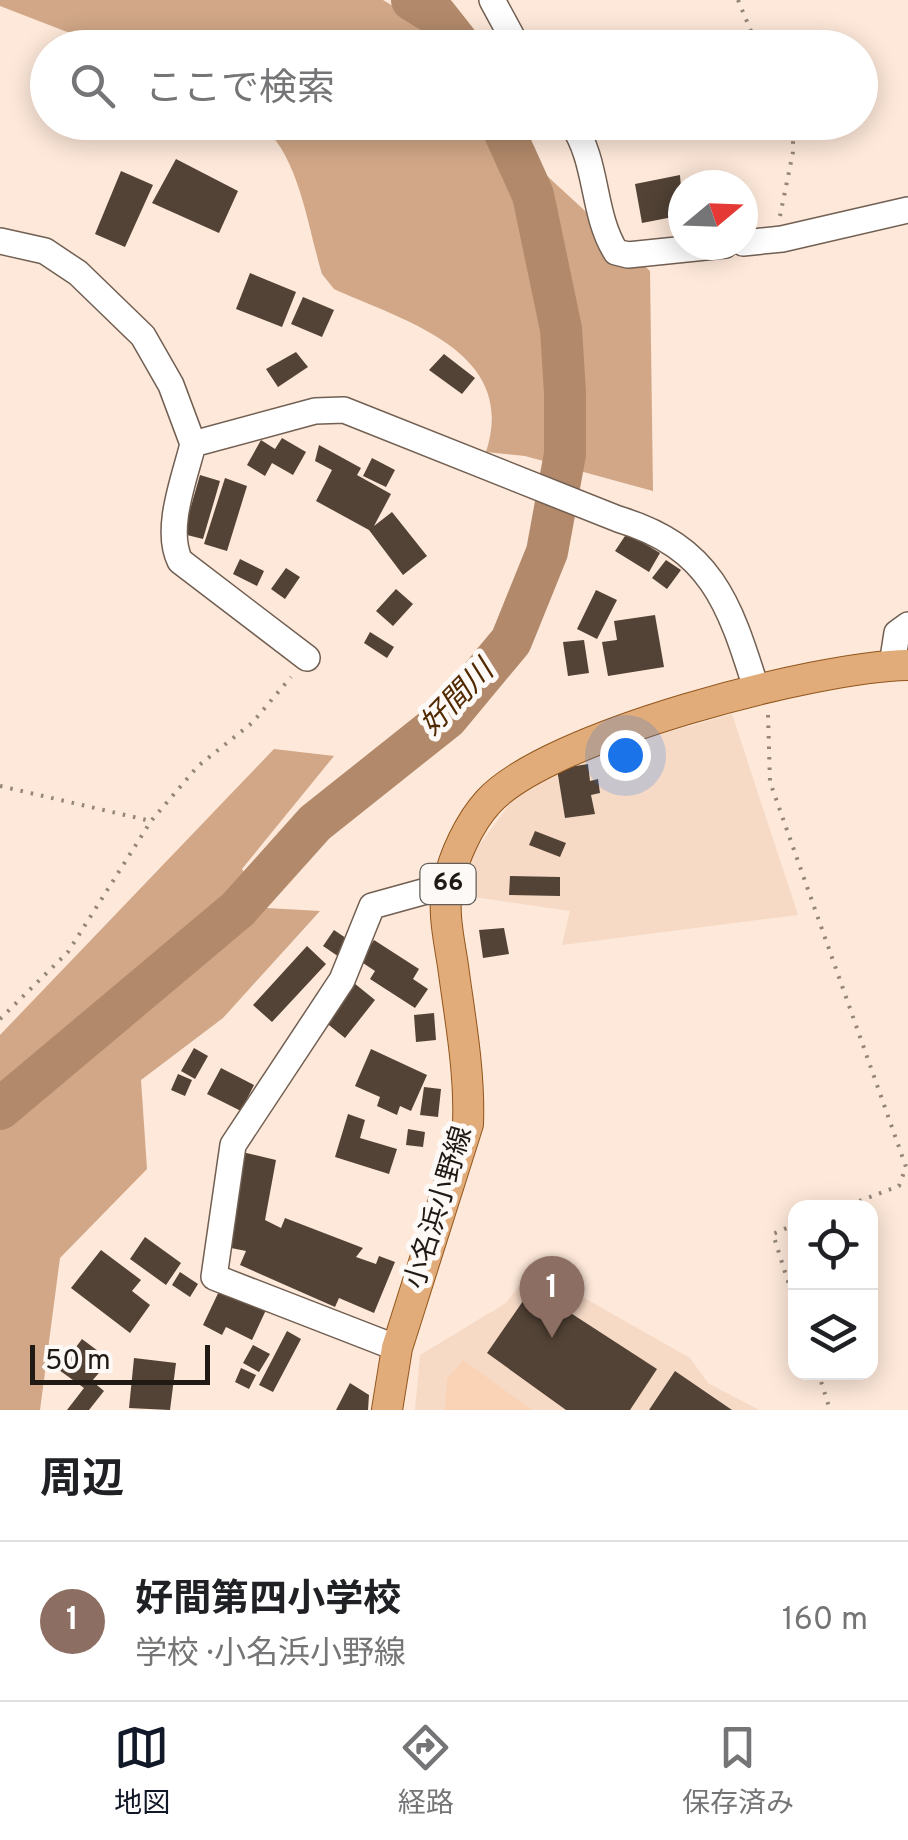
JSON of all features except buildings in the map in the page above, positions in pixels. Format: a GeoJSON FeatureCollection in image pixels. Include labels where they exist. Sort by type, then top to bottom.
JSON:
{"type":"FeatureCollection","features":[{"type":"Feature","properties":{"kind":"main road","name":"小名浜小野線"},"geometry":{"type":"LineString","coordinates":[[388,1410],[396,1348],[468,1124],[470,1087],[446,910],[457,852],[488,802],[527,772],[592,742],[760,687],[900,665]]}},
{"type":"Feature","properties":{"kind":"street"},"geometry":{"type":"LineString","coordinates":[[492,0],[508,30]]}},
{"type":"Feature","properties":{"kind":"street"},"geometry":{"type":"LineString","coordinates":[[582,140],[606,236],[616,252],[628,255],[668,251]]}},
{"type":"Feature","properties":{"kind":"street"},"geometry":{"type":"LineString","coordinates":[[758,241],[908,210]]}},
{"type":"Feature","properties":{"kind":"street"},"geometry":{"type":"LineString","coordinates":[[0,241],[45,250],[142,336],[171,385],[194,444],[179,500],[175,551],[180,561],[307,658]]}},
{"type":"Feature","properties":{"kind":"street"},"geometry":{"type":"LineString","coordinates":[[194,444],[315,412],[344,410],[618,519],[658,531],[698,563],[735,623],[760,687]]}},
{"type":"Feature","properties":{"kind":"street"},"geometry":{"type":"LineString","coordinates":[[900,665],[896,633],[908,625]]}},
{"type":"Feature","properties":{"kind":"street"},"geometry":{"type":"LineString","coordinates":[[396,1348],[214,1278],[216,1254],[234,1145],[342,980],[372,906],[448,885]]}},
{"type":"Feature","properties":{"kind":"path"},"geometry":{"type":"LineString","coordinates":[[738,0],[750,30]]}},
{"type":"Feature","properties":{"kind":"path"},"geometry":{"type":"LineString","coordinates":[[782,239],[780,208],[794,140]]}},
{"type":"Feature","properties":{"kind":"path"},"geometry":{"type":"LineString","coordinates":[[0,1018],[68,952],[152,821],[198,766],[252,722],[307,658]]}},
{"type":"Feature","properties":{"kind":"path"},"geometry":{"type":"LineString","coordinates":[[760,687],[770,782],[906,1168],[898,1186],[862,1200]]}},
{"type":"Feature","properties":{"kind":"path"},"geometry":{"type":"LineString","coordinates":[[0,786],[152,821]]}},
{"type":"Feature","properties":{"kind":"path"},"geometry":{"type":"LineString","coordinates":[[788,1227],[773,1234],[788,1282]]}},
{"type":"Feature","properties":{"kind":"path"},"geometry":{"type":"LineString","coordinates":[[821,1380],[830,1410]]}},
{"type":"Feature","properties":{"kind":"shaded area"},"geometry":{"type":"Polygon","coordinates":[[[0,0],[383,0],[432,30],[62,30],[0,6],[0,0]]]}},
{"type":"Feature","properties":{"kind":"shaded area"},"geometry":{"type":"Polygon","coordinates":[[[275,140],[508,140],[650,271],[653,491],[525,456],[486,452],[492,417],[486,388],[471,364],[422,328],[334,289],[322,274],[293,171],[275,140]]]}},
{"type":"Feature","properties":{"kind":"shaded area"},"geometry":{"type":"Polygon","coordinates":[[[732,714],[798,915],[562,945],[570,911],[467,896],[472,855],[525,783],[590,754],[732,714]]]}},
{"type":"Feature","properties":{"kind":"shaded area"},"geometry":{"type":"Polygon","coordinates":[[[274,749],[334,756],[242,869],[266,908],[320,911],[223,1018],[141,1080],[147,1169],[60,1258],[40,1410],[0,1410],[0,1035],[274,749]]]}},
{"type":"Feature","properties":{"kind":"shaded area"},"geometry":{"type":"Polygon","coordinates":[[[549,1278],[690,1358],[708,1383],[759,1410],[415,1410],[420,1355],[506,1303],[523,1280],[549,1278]]]}},
{"type":"Feature","properties":{"kind":"shaded area"},"geometry":{"type":"Polygon","coordinates":[[[463,1360],[532,1410],[445,1410],[447,1379],[463,1360]]]}},
{"type":"Feature","properties":{"kind":"waterway","name":"好間川"},"geometry":{"type":"LineString","coordinates":[[412,0],[436,15],[448,30]]}},
{"type":"Feature","properties":{"kind":"waterway","name":"好間川"},"geometry":{"type":"LineString","coordinates":[[0,1109],[238,909],[315,823],[447,718],[511,641],[547,552],[565,454],[565,393],[561,329],[533,195],[508,140]]}},
{"type":"Feature","properties":{"kind":"place","name":"好間第四小学校"},"geometry":{"type":"Point","coordinates":[552,1338]}}]}
